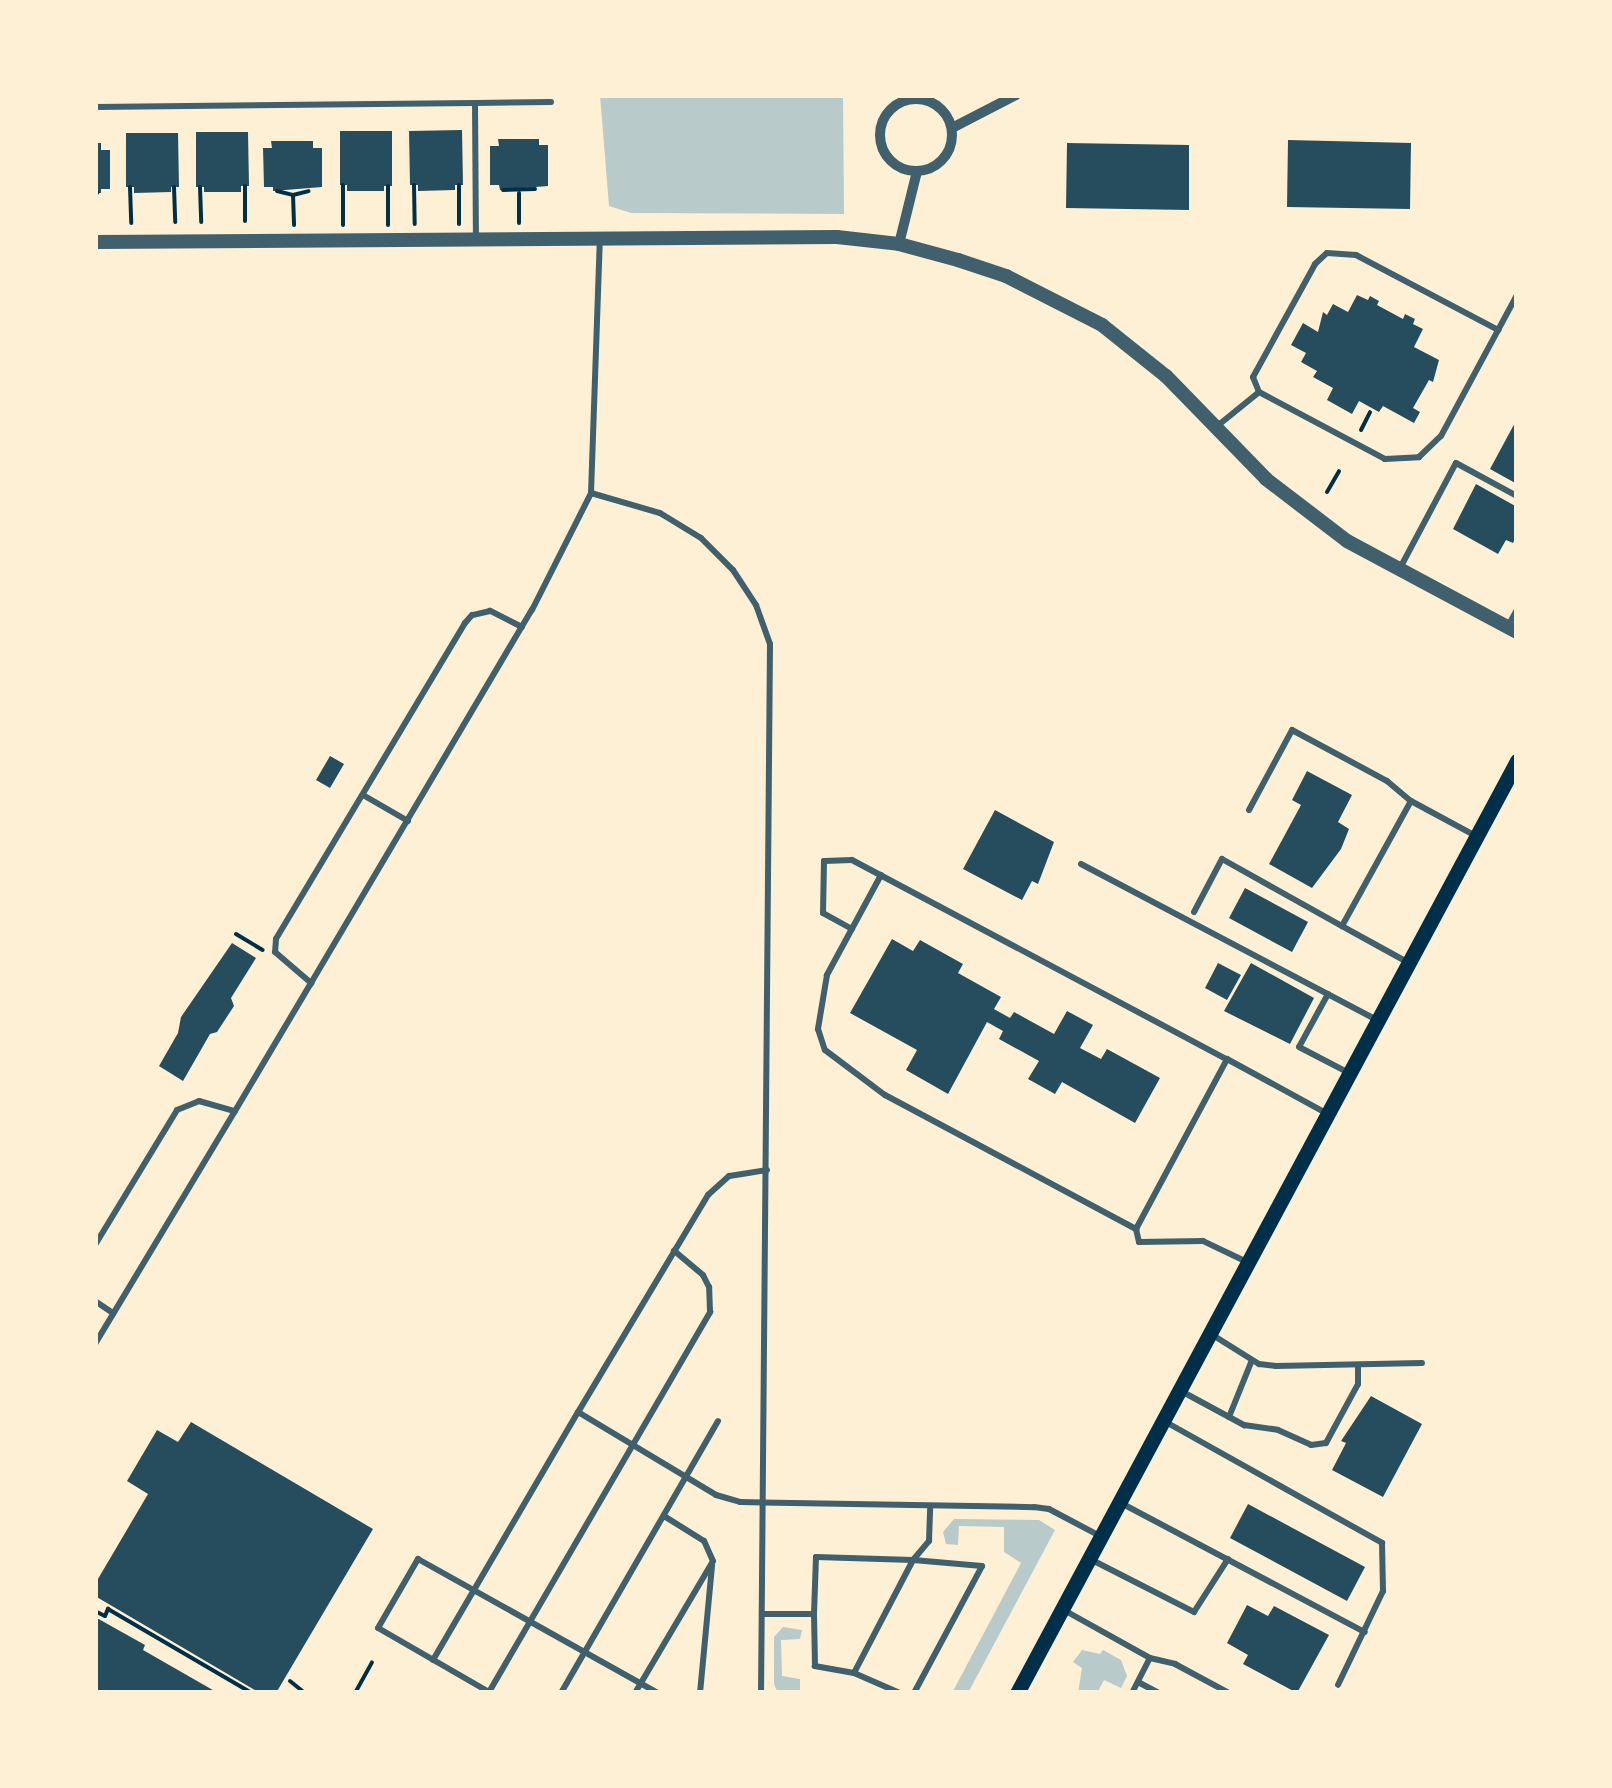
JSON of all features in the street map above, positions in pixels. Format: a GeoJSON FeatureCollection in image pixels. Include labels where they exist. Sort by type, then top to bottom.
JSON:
{"type":"FeatureCollection","features":[{"type":"Feature","properties":{"kind":"main road"},"geometry":{"type":"LineString","coordinates":[[1017,1693],[1517,761]]}},
{"type":"Feature","properties":{"kind":"street"},"geometry":{"type":"LineString","coordinates":[[952,128],[1016,95]]}},
{"type":"Feature","properties":{"kind":"street"},"geometry":{"type":"LineString","coordinates":[[924,100],[947,115],[952,128],[944,158],[917,171],[903,169],[884,151],[880,138],[888,112],[898,103],[924,100]]}},
{"type":"Feature","properties":{"kind":"street"},"geometry":{"type":"LineString","coordinates":[[899,244],[917,171]]}},
{"type":"Feature","properties":{"kind":"street"},"geometry":{"type":"LineString","coordinates":[[95,242],[837,236],[899,244],[1006,276],[1078,311],[1140,354],[1300,506],[1399,572],[1512,629]]}},
{"type":"Feature","properties":{"kind":"lane"},"geometry":{"type":"LineString","coordinates":[[95,106],[551,102]]}},
{"type":"Feature","properties":{"kind":"lane"},"geometry":{"type":"LineString","coordinates":[[476,103],[476,238]]}},
{"type":"Feature","properties":{"kind":"lane"},"geometry":{"type":"LineString","coordinates":[[95,1344],[567,548],[591,494],[600,238]]}},
{"type":"Feature","properties":{"kind":"lane"},"geometry":{"type":"LineString","coordinates":[[1498,330],[1356,254],[1328,253],[1315,264],[1253,377],[1259,392],[1385,460],[1419,457],[1441,436],[1517,295]]}},
{"type":"Feature","properties":{"kind":"lane"},"geometry":{"type":"LineString","coordinates":[[1216,427],[1259,392]]}},
{"type":"Feature","properties":{"kind":"lane"},"geometry":{"type":"LineString","coordinates":[[1399,572],[1456,464],[1517,496]]}},
{"type":"Feature","properties":{"kind":"lane"},"geometry":{"type":"LineString","coordinates":[[591,494],[660,513],[701,538],[732,570],[756,605],[770,644],[761,1693]]}},
{"type":"Feature","properties":{"kind":"lane"},"geometry":{"type":"LineString","coordinates":[[1512,629],[1517,610]]}},
{"type":"Feature","properties":{"kind":"lane"},"geometry":{"type":"LineString","coordinates":[[310,983],[275,952],[276,939],[472,615],[490,611],[522,627]]}},
{"type":"Feature","properties":{"kind":"lane"},"geometry":{"type":"LineString","coordinates":[[1249,810],[1292,730],[1386,781],[1411,802],[1477,836]]}},
{"type":"Feature","properties":{"kind":"lane"},"geometry":{"type":"LineString","coordinates":[[363,794],[408,821]]}},
{"type":"Feature","properties":{"kind":"lane"},"geometry":{"type":"LineString","coordinates":[[1342,926],[1411,802]]}},
{"type":"Feature","properties":{"kind":"lane"},"geometry":{"type":"LineString","coordinates":[[1194,912],[1222,859],[1409,963]]}},
{"type":"Feature","properties":{"kind":"lane"},"geometry":{"type":"LineString","coordinates":[[853,929],[823,914],[824,861],[852,860],[1328,1114]]}},
{"type":"Feature","properties":{"kind":"lane"},"geometry":{"type":"LineString","coordinates":[[1081,864],[1378,1020]]}},
{"type":"Feature","properties":{"kind":"lane"},"geometry":{"type":"LineString","coordinates":[[881,875],[827,975],[818,1028],[825,1050],[885,1095],[1136,1229]]}},
{"type":"Feature","properties":{"kind":"lane"},"geometry":{"type":"LineString","coordinates":[[1328,994],[1300,1047],[1350,1074]]}},
{"type":"Feature","properties":{"kind":"lane"},"geometry":{"type":"LineString","coordinates":[[1227,1059],[1136,1229],[1139,1242],[1203,1241],[1248,1262]]}},
{"type":"Feature","properties":{"kind":"lane"},"geometry":{"type":"LineString","coordinates":[[95,1245],[177,1110],[200,1102],[235,1110]]}},
{"type":"Feature","properties":{"kind":"lane"},"geometry":{"type":"LineString","coordinates":[[434,1660],[718,1182],[742,1172],[767,1170]]}},
{"type":"Feature","properties":{"kind":"lane"},"geometry":{"type":"LineString","coordinates":[[658,1693],[640,1685],[529,1621],[418,1559],[378,1628],[490,1692],[529,1621],[710,1312],[709,1287],[703,1275],[674,1251]]}},
{"type":"Feature","properties":{"kind":"lane"},"geometry":{"type":"LineString","coordinates":[[95,1302],[113,1314]]}},
{"type":"Feature","properties":{"kind":"lane"},"geometry":{"type":"LineString","coordinates":[[1210,1333],[1252,1360],[1276,1366],[1422,1363]]}},
{"type":"Feature","properties":{"kind":"lane"},"geometry":{"type":"LineString","coordinates":[[1230,1417],[1252,1360]]}},
{"type":"Feature","properties":{"kind":"lane"},"geometry":{"type":"LineString","coordinates":[[1180,1390],[1230,1417],[1311,1445],[1326,1443],[1358,1384],[1358,1365]]}},
{"type":"Feature","properties":{"kind":"lane"},"geometry":{"type":"LineString","coordinates":[[578,1412],[716,1494],[764,1503],[1048,1509],[1101,1536]]}},
{"type":"Feature","properties":{"kind":"lane"},"geometry":{"type":"LineString","coordinates":[[561,1693],[718,1421]]}},
{"type":"Feature","properties":{"kind":"lane"},"geometry":{"type":"LineString","coordinates":[[1163,1421],[1382,1543],[1384,1591],[1338,1685]]}},
{"type":"Feature","properties":{"kind":"lane"},"geometry":{"type":"LineString","coordinates":[[1120,1502],[1365,1632]]}},
{"type":"Feature","properties":{"kind":"lane"},"geometry":{"type":"LineString","coordinates":[[854,1673],[912,1560],[928,1541],[930,1508]]}},
{"type":"Feature","properties":{"kind":"lane"},"geometry":{"type":"LineString","coordinates":[[664,1516],[704,1542],[713,1561],[700,1693]]}},
{"type":"Feature","properties":{"kind":"lane"},"geometry":{"type":"LineString","coordinates":[[900,1693],[854,1673],[814,1666],[816,1556],[982,1566],[914,1693]]}},
{"type":"Feature","properties":{"kind":"lane"},"geometry":{"type":"LineString","coordinates":[[1089,1558],[1194,1612],[1228,1559]]}},
{"type":"Feature","properties":{"kind":"lane"},"geometry":{"type":"LineString","coordinates":[[635,1693],[713,1561]]}},
{"type":"Feature","properties":{"kind":"lane"},"geometry":{"type":"LineString","coordinates":[[1062,1609],[1150,1658],[1175,1664],[1229,1693]]}},
{"type":"Feature","properties":{"kind":"lane"},"geometry":{"type":"LineString","coordinates":[[763,1614],[814,1614]]}},
{"type":"Feature","properties":{"kind":"lane"},"geometry":{"type":"LineString","coordinates":[[1132,1693],[1150,1658]]}},
{"type":"Feature","properties":{"kind":"lane"},"geometry":{"type":"LineString","coordinates":[[1138,1682],[1159,1693]]}},
{"type":"Feature","properties":{"kind":"path"},"geometry":{"type":"LineString","coordinates":[[344,185],[344,240]]}},
{"type":"Feature","properties":{"kind":"path"},"geometry":{"type":"LineString","coordinates":[[414,185],[415,239]]}},
{"type":"Feature","properties":{"kind":"path"},"geometry":{"type":"LineString","coordinates":[[459,185],[459,238]]}},
{"type":"Feature","properties":{"kind":"path"},"geometry":{"type":"LineString","coordinates":[[200,186],[201,242]]}},
{"type":"Feature","properties":{"kind":"path"},"geometry":{"type":"LineString","coordinates":[[245,186],[245,241]]}},
{"type":"Feature","properties":{"kind":"path"},"geometry":{"type":"LineString","coordinates":[[388,186],[388,239]]}},
{"type":"Feature","properties":{"kind":"path"},"geometry":{"type":"LineString","coordinates":[[174,187],[175,242]]}},
{"type":"Feature","properties":{"kind":"path"},"geometry":{"type":"LineString","coordinates":[[130,188],[131,242]]}},
{"type":"Feature","properties":{"kind":"path"},"geometry":{"type":"LineString","coordinates":[[503,190],[535,190]]}},
{"type":"Feature","properties":{"kind":"path"},"geometry":{"type":"LineString","coordinates":[[277,191],[309,191]]}},
{"type":"Feature","properties":{"kind":"path"},"geometry":{"type":"LineString","coordinates":[[519,193],[520,238]]}},
{"type":"Feature","properties":{"kind":"path"},"geometry":{"type":"LineString","coordinates":[[293,194],[294,240]]}},
{"type":"Feature","properties":{"kind":"path"},"geometry":{"type":"LineString","coordinates":[[1326,492],[1338,471]]}},
{"type":"Feature","properties":{"kind":"path"},"geometry":{"type":"LineString","coordinates":[[236,934],[263,950]]}},
{"type":"Feature","properties":{"kind":"path"},"geometry":{"type":"LineString","coordinates":[[95,1611],[104,1616],[108,1609],[252,1693]]}},
{"type":"Feature","properties":{"kind":"path"},"geometry":{"type":"LineString","coordinates":[[355,1693],[372,1662]]}},
{"type":"Feature","properties":{"kind":"path"},"geometry":{"type":"LineString","coordinates":[[290,1681],[305,1693]]}},
{"type":"Feature","properties":{"kind":"shaded area"},"geometry":{"type":"Polygon","coordinates":[[[600,95],[843,95],[844,214],[631,213],[609,206],[600,95]]]}},
{"type":"Feature","properties":{"kind":"shaded area"},"geometry":{"type":"Polygon","coordinates":[[[954,1519],[1039,1520],[1055,1530],[968,1693],[952,1693],[1021,1563],[1004,1552],[1004,1527],[959,1526],[958,1545],[946,1544],[943,1532],[954,1519]]]}},
{"type":"Feature","properties":{"kind":"shaded area"},"geometry":{"type":"Polygon","coordinates":[[[783,1627],[802,1630],[800,1639],[781,1640],[782,1676],[800,1679],[800,1693],[778,1693],[774,1684],[774,1637],[783,1627]]]}},
{"type":"Feature","properties":{"kind":"shaded area"},"geometry":{"type":"Polygon","coordinates":[[[1082,1650],[1100,1654],[1103,1650],[1121,1660],[1127,1676],[1121,1688],[1104,1680],[1097,1693],[1078,1693],[1082,1668],[1073,1662],[1082,1650]]]}},
{"type":"Feature","properties":{"kind":"building"},"geometry":{"type":"Polygon","coordinates":[[[462,130],[463,185],[455,185],[455,190],[418,191],[418,185],[410,185],[409,131],[462,130]]]}},
{"type":"Feature","properties":{"kind":"building"},"geometry":{"type":"Polygon","coordinates":[[[340,131],[392,131],[392,186],[384,186],[384,191],[347,191],[347,185],[340,185],[340,131]]]}},
{"type":"Feature","properties":{"kind":"building"},"geometry":{"type":"Polygon","coordinates":[[[196,132],[248,132],[249,186],[241,186],[241,192],[204,192],[204,187],[196,187],[196,132]]]}},
{"type":"Feature","properties":{"kind":"building"},"geometry":{"type":"Polygon","coordinates":[[[126,133],[178,133],[179,187],[171,187],[171,192],[134,193],[134,187],[126,187],[126,133]]]}},
{"type":"Feature","properties":{"kind":"building"},"geometry":{"type":"Polygon","coordinates":[[[498,139],[539,139],[539,145],[548,145],[548,186],[500,190],[499,185],[490,185],[490,146],[499,146],[498,139]]]}},
{"type":"Feature","properties":{"kind":"building"},"geometry":{"type":"Polygon","coordinates":[[[1288,140],[1411,143],[1410,209],[1287,207],[1288,140]]]}},
{"type":"Feature","properties":{"kind":"building"},"geometry":{"type":"Polygon","coordinates":[[[271,141],[313,141],[313,148],[322,148],[322,187],[273,191],[273,187],[264,187],[263,148],[272,148],[271,141]]]}},
{"type":"Feature","properties":{"kind":"building"},"geometry":{"type":"Polygon","coordinates":[[[95,143],[101,143],[101,150],[110,150],[110,189],[101,189],[101,193],[95,193],[95,143]]]}},
{"type":"Feature","properties":{"kind":"building"},"geometry":{"type":"Polygon","coordinates":[[[1067,143],[1189,145],[1189,210],[1066,208],[1067,143]]]}},
{"type":"Feature","properties":{"kind":"building"},"geometry":{"type":"Polygon","coordinates":[[[1357,295],[1368,300],[1370,296],[1379,301],[1377,305],[1403,319],[1405,314],[1415,319],[1413,324],[1423,329],[1414,347],[1439,360],[1433,382],[1429,380],[1413,408],[1420,412],[1414,423],[1383,406],[1379,412],[1359,401],[1352,414],[1327,400],[1333,388],[1313,377],[1317,371],[1301,362],[1306,353],[1291,345],[1303,323],[1318,332],[1323,312],[1327,315],[1333,304],[1348,312],[1357,295]]]}},
{"type":"Feature","properties":{"kind":"building"},"geometry":{"type":"Polygon","coordinates":[[[1517,419],[1517,484],[1490,469],[1517,419]]]}},
{"type":"Feature","properties":{"kind":"building"},"geometry":{"type":"Polygon","coordinates":[[[1476,484],[1517,507],[1517,535],[1513,543],[1506,540],[1498,554],[1453,529],[1476,484]]]}},
{"type":"Feature","properties":{"kind":"building"},"geometry":{"type":"Polygon","coordinates":[[[330,756],[344,764],[330,788],[316,780],[330,756]]]}},
{"type":"Feature","properties":{"kind":"building"},"geometry":{"type":"Polygon","coordinates":[[[1307,771],[1352,795],[1338,822],[1349,829],[1341,849],[1312,888],[1269,864],[1301,805],[1292,800],[1307,771]]]}},
{"type":"Feature","properties":{"kind":"building"},"geometry":{"type":"Polygon","coordinates":[[[995,810],[1054,842],[1038,884],[1032,881],[1022,900],[963,869],[995,810]]]}},
{"type":"Feature","properties":{"kind":"building"},"geometry":{"type":"Polygon","coordinates":[[[1245,888],[1308,922],[1292,952],[1229,918],[1245,888]]]}},
{"type":"Feature","properties":{"kind":"building"},"geometry":{"type":"Polygon","coordinates":[[[892,939],[913,951],[920,940],[963,964],[958,973],[1001,997],[994,1009],[1010,1018],[1014,1012],[1054,1034],[1067,1011],[1093,1025],[1080,1048],[1101,1059],[1107,1049],[1160,1078],[1135,1123],[1062,1082],[1055,1094],[1028,1079],[1039,1061],[999,1039],[1003,1031],[987,1022],[948,1094],[906,1070],[917,1050],[850,1013],[892,939]]]}},
{"type":"Feature","properties":{"kind":"building"},"geometry":{"type":"Polygon","coordinates":[[[232,943],[256,958],[231,998],[234,1006],[217,1032],[210,1034],[183,1081],[159,1066],[178,1033],[181,1017],[232,943]]]}},
{"type":"Feature","properties":{"kind":"building"},"geometry":{"type":"Polygon","coordinates":[[[1218,963],[1241,975],[1227,1000],[1205,988],[1218,963]]]}},
{"type":"Feature","properties":{"kind":"building"},"geometry":{"type":"Polygon","coordinates":[[[1251,963],[1314,998],[1290,1044],[1224,1011],[1251,963]]]}},
{"type":"Feature","properties":{"kind":"building"},"geometry":{"type":"Polygon","coordinates":[[[1371,1396],[1422,1424],[1383,1497],[1332,1470],[1346,1443],[1341,1441],[1371,1396]]]}},
{"type":"Feature","properties":{"kind":"building"},"geometry":{"type":"Polygon","coordinates":[[[191,1422],[373,1529],[276,1693],[260,1693],[95,1596],[95,1584],[148,1494],[127,1481],[157,1430],[178,1442],[191,1422]]]}},
{"type":"Feature","properties":{"kind":"building"},"geometry":{"type":"Polygon","coordinates":[[[1248,1504],[1365,1567],[1347,1601],[1230,1538],[1248,1504]]]}},
{"type":"Feature","properties":{"kind":"building"},"geometry":{"type":"Polygon","coordinates":[[[1247,1605],[1268,1616],[1274,1606],[1329,1635],[1297,1693],[1243,1664],[1248,1655],[1227,1643],[1247,1605]]]}},
{"type":"Feature","properties":{"kind":"building"},"geometry":{"type":"Polygon","coordinates":[[[95,1617],[145,1645],[143,1650],[218,1693],[95,1693],[95,1617]]]}}]}
